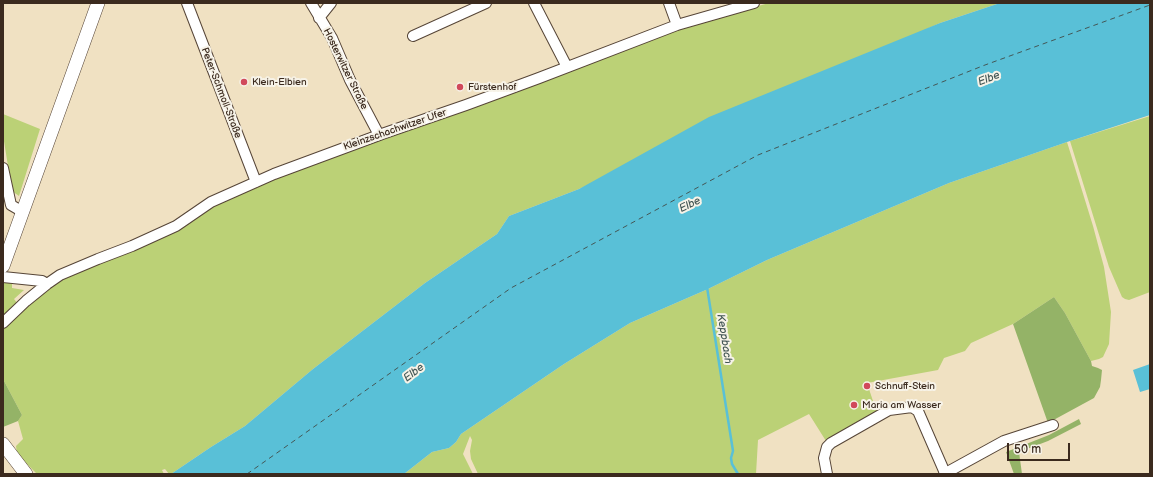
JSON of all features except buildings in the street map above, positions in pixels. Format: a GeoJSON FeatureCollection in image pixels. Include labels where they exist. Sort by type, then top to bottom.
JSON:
{"type":"FeatureCollection","features":[{"type":"Feature","properties":{"kind":"street"},"geometry":{"type":"LineString","coordinates":[[3,266],[98,3]]}},
{"type":"Feature","properties":{"kind":"street","name":"Peter-Schmoll-Straße"},"geometry":{"type":"LineString","coordinates":[[187,3],[256,182]]}},
{"type":"Feature","properties":{"kind":"street","name":"Hosterwitzer Straße"},"geometry":{"type":"LineString","coordinates":[[311,3],[332,38],[350,80],[379,135]]}},
{"type":"Feature","properties":{"kind":"street"},"geometry":{"type":"LineString","coordinates":[[319,18],[331,3]]}},
{"type":"Feature","properties":{"kind":"street"},"geometry":{"type":"LineString","coordinates":[[413,36],[486,3]]}},
{"type":"Feature","properties":{"kind":"street"},"geometry":{"type":"LineString","coordinates":[[534,3],[567,67]]}},
{"type":"Feature","properties":{"kind":"street"},"geometry":{"type":"LineString","coordinates":[[669,3],[676,25]]}},
{"type":"Feature","properties":{"kind":"street","name":"Kleinzschachwitzer Ufer"},"geometry":{"type":"LineString","coordinates":[[3,323],[26,301],[60,275],[98,258],[132,246],[176,226],[211,202],[274,174],[466,105],[676,25],[754,3]]}},
{"type":"Feature","properties":{"kind":"street"},"geometry":{"type":"LineString","coordinates":[[3,168],[11,205],[23,212]]}},
{"type":"Feature","properties":{"kind":"street"},"geometry":{"type":"LineString","coordinates":[[3,277],[42,281],[47,284]]}},
{"type":"Feature","properties":{"kind":"street"},"geometry":{"type":"LineString","coordinates":[[827,474],[824,458],[827,447],[831,443],[890,410],[912,407],[918,411],[945,474],[1004,441],[1053,425]]}},
{"type":"Feature","properties":{"kind":"street"},"geometry":{"type":"LineString","coordinates":[[3,444],[26,474]]}},
{"type":"Feature","properties":{"kind":"green space"},"geometry":{"type":"Polygon","coordinates":[[[769,3],[1000,3],[940,23],[579,189],[509,216],[497,234],[425,283],[313,369],[245,426],[171,474],[169,474],[165,469],[162,470],[164,474],[37,474],[17,454],[16,446],[23,439],[18,421],[22,415],[3,379],[3,328],[52,284],[213,204],[267,180],[381,137],[385,139],[394,133],[485,104],[558,74],[559,76],[560,73],[679,28],[769,3]]]}},
{"type":"Feature","properties":{"kind":"green space"},"geometry":{"type":"Polygon","coordinates":[[[3,114],[40,129],[19,196],[12,191],[3,135],[3,114]]]}},
{"type":"Feature","properties":{"kind":"green space"},"geometry":{"type":"Polygon","coordinates":[[[1150,116],[1150,292],[1129,300],[1122,297],[1109,267],[1070,141],[1150,116]]]}},
{"type":"Feature","properties":{"kind":"green space"},"geometry":{"type":"Polygon","coordinates":[[[1067,142],[1104,267],[1111,312],[1109,344],[1103,357],[1091,361],[1065,313],[1054,297],[1013,324],[971,343],[965,351],[944,358],[938,370],[867,383],[877,413],[826,441],[809,414],[758,440],[756,474],[478,474],[471,459],[470,451],[472,440],[470,436],[463,454],[473,474],[404,474],[432,452],[449,448],[456,442],[461,434],[564,364],[630,323],[708,289],[767,260],[949,183],[1067,142]]]}},
{"type":"Feature","properties":{"kind":"green space"},"geometry":{"type":"Polygon","coordinates":[[[6,280],[12,281],[12,288],[24,290],[14,299],[18,304],[3,319],[3,283],[6,280]]]}},
{"type":"Feature","properties":{"kind":"green space"},"geometry":{"type":"Polygon","coordinates":[[[1054,297],[1065,313],[1091,361],[1092,366],[1102,370],[1100,387],[1094,398],[1048,423],[1013,324],[1054,297]]]}},
{"type":"Feature","properties":{"kind":"green space"},"geometry":{"type":"Polygon","coordinates":[[[3,379],[22,415],[18,421],[3,427],[3,379]]]}},
{"type":"Feature","properties":{"kind":"green space"},"geometry":{"type":"Polygon","coordinates":[[[1079,419],[1081,424],[1048,441],[1019,452],[1022,474],[1014,474],[1006,452],[1049,435],[1079,419]]]}},
{"type":"Feature","properties":{"kind":"water","name":"Elbe"},"geometry":{"type":"Polygon","coordinates":[[[1000,3],[1150,3],[1150,115],[949,183],[767,260],[708,289],[630,323],[564,364],[461,434],[456,442],[449,448],[432,452],[404,474],[171,474],[245,426],[313,369],[425,283],[497,234],[509,216],[579,189],[709,117],[940,23],[1000,3]]]}},
{"type":"Feature","properties":{"kind":"water"},"geometry":{"type":"Polygon","coordinates":[[[1150,364],[1150,389],[1140,392],[1133,370],[1150,364]]]}},
{"type":"Feature","properties":{"kind":"waterway","name":"Keppbach"},"geometry":{"type":"LineString","coordinates":[[707,287],[733,451],[731,458],[732,464],[738,474]]}},
{"type":"Feature","properties":{"kind":"ferry route"},"geometry":{"type":"LineString","coordinates":[[247,474],[511,288],[758,155],[985,65],[1150,5]]}},
{"type":"Feature","properties":{"kind":"place","name":"Klein-Elbien"},"geometry":{"type":"Point","coordinates":[244,82]}},
{"type":"Feature","properties":{"kind":"place","name":"Fürstenhof"},"geometry":{"type":"Point","coordinates":[460,87]}},
{"type":"Feature","properties":{"kind":"place","name":"Schnuff-Stein"},"geometry":{"type":"Point","coordinates":[867,386]}},
{"type":"Feature","properties":{"kind":"place","name":"Maria am Wasser"},"geometry":{"type":"Point","coordinates":[854,405]}}]}
